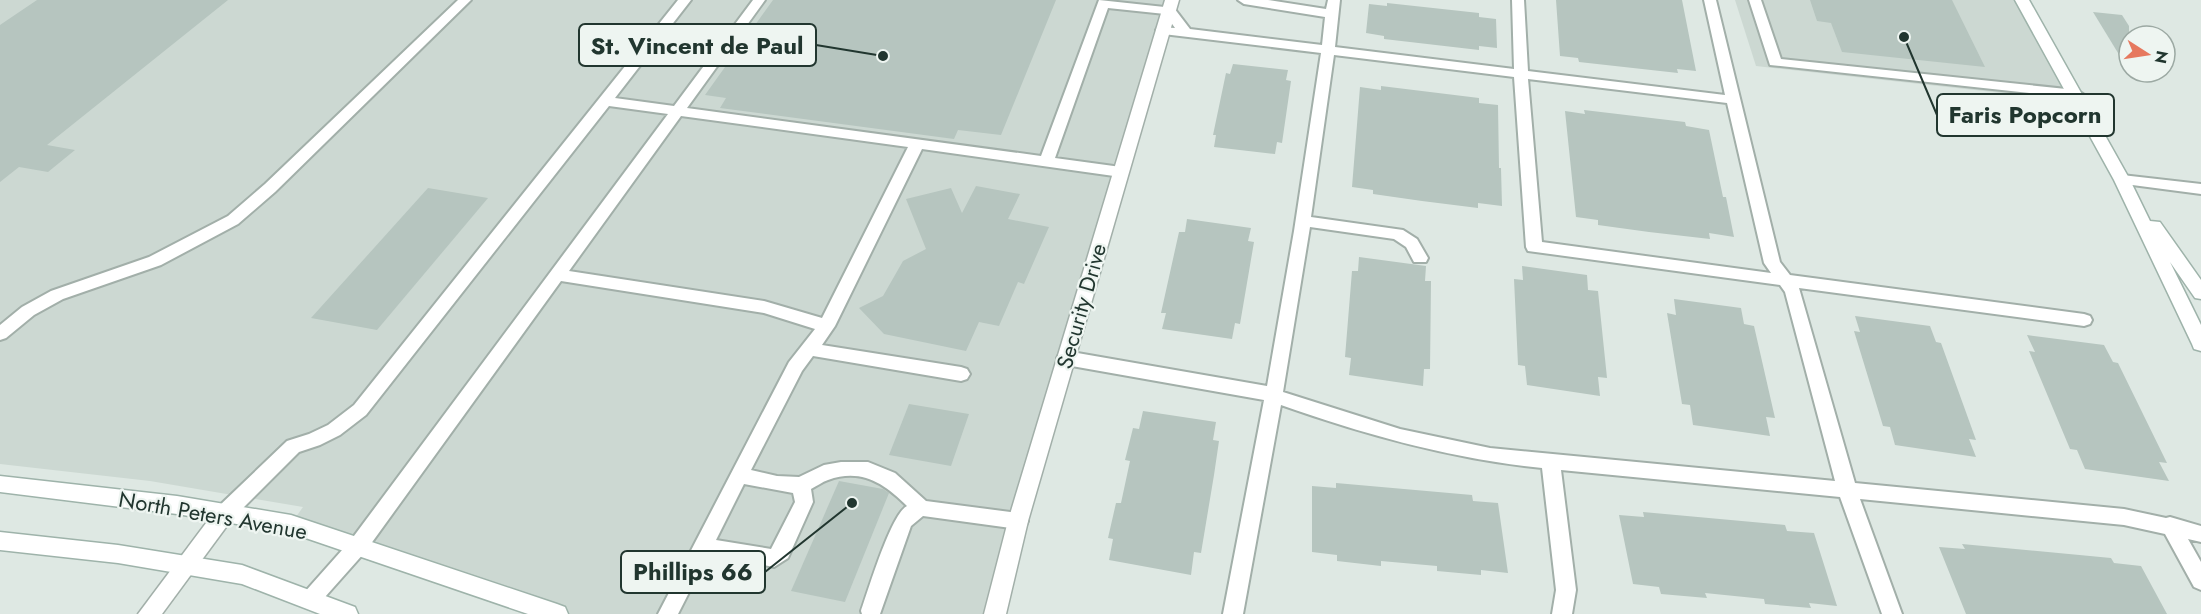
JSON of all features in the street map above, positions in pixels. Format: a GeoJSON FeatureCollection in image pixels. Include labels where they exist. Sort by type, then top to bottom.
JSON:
{"type":"FeatureCollection","features":[{"type":"Feature","properties":{"kind":"main road"},"geometry":{"type":"LineString","coordinates":[[2022,0],[2122,180],[2201,344]]}},
{"type":"Feature","properties":{"kind":"main road","name":"Security Drive"},"geometry":{"type":"LineString","coordinates":[[995,614],[1018,521],[1171,5]]}},
{"type":"Feature","properties":{"kind":"main road"},"geometry":{"type":"LineString","coordinates":[[2122,180],[2201,293]]}},
{"type":"Feature","properties":{"kind":"main road","name":"North Peters Avenue"},"geometry":{"type":"LineString","coordinates":[[0,484],[177,505],[291,524],[557,614]]}},
{"type":"Feature","properties":{"kind":"main road"},"geometry":{"type":"LineString","coordinates":[[149,614],[225,513]]}},
{"type":"Feature","properties":{"kind":"main road"},"geometry":{"type":"LineString","coordinates":[[0,541],[118,554],[242,575],[347,614]]}},
{"type":"Feature","properties":{"kind":"lane"},"geometry":{"type":"LineString","coordinates":[[0,334],[28,311],[47,300],[77,287],[155,261],[233,220],[278,180],[465,0]]}},
{"type":"Feature","properties":{"kind":"lane"},"geometry":{"type":"LineString","coordinates":[[225,513],[293,446],[325,435],[344,424],[360,410],[685,0]]}},
{"type":"Feature","properties":{"kind":"lane"},"geometry":{"type":"LineString","coordinates":[[310,600],[358,546],[759,0]]}},
{"type":"Feature","properties":{"kind":"lane"},"geometry":{"type":"LineString","coordinates":[[1233,614],[1275,397],[1333,7],[1244,0]]}},
{"type":"Feature","properties":{"kind":"lane"},"geometry":{"type":"LineString","coordinates":[[1518,0],[1534,247],[2084,320]]}},
{"type":"Feature","properties":{"kind":"lane"},"geometry":{"type":"LineString","coordinates":[[1710,0],[1773,263],[1793,291],[1847,489],[1892,614]]}},
{"type":"Feature","properties":{"kind":"lane"},"geometry":{"type":"LineString","coordinates":[[1755,0],[1775,62],[2076,94]]}},
{"type":"Feature","properties":{"kind":"lane"},"geometry":{"type":"LineString","coordinates":[[1046,162],[1104,2],[1171,5],[1186,33]]}},
{"type":"Feature","properties":{"kind":"lane"},"geometry":{"type":"LineString","coordinates":[[1163,30],[1734,100]]}},
{"type":"Feature","properties":{"kind":"lane"},"geometry":{"type":"LineString","coordinates":[[604,101],[1121,172]]}},
{"type":"Feature","properties":{"kind":"lane"},"geometry":{"type":"LineString","coordinates":[[669,614],[795,367],[827,326],[917,144]]}},
{"type":"Feature","properties":{"kind":"lane"},"geometry":{"type":"LineString","coordinates":[[2122,180],[2201,189]]}},
{"type":"Feature","properties":{"kind":"lane"},"geometry":{"type":"LineString","coordinates":[[1302,222],[1397,234],[1410,240],[1417,247],[1420,258]]}},
{"type":"Feature","properties":{"kind":"lane"},"geometry":{"type":"LineString","coordinates":[[558,275],[764,307],[827,326]]}},
{"type":"Feature","properties":{"kind":"lane"},"geometry":{"type":"LineString","coordinates":[[810,349],[962,374]]}},
{"type":"Feature","properties":{"kind":"lane"},"geometry":{"type":"LineString","coordinates":[[1066,358],[1260,391],[1361,425],[1429,444],[1490,455],[2112,515],[2170,525],[2201,534]]}},
{"type":"Feature","properties":{"kind":"lane"},"geometry":{"type":"LineString","coordinates":[[1551,462],[1566,590],[1562,614]]}},
{"type":"Feature","properties":{"kind":"lane"},"geometry":{"type":"LineString","coordinates":[[739,475],[780,484],[801,485],[821,474],[851,467],[869,468],[892,479],[921,508]]}},
{"type":"Feature","properties":{"kind":"lane"},"geometry":{"type":"LineString","coordinates":[[704,546],[774,558],[781,552],[804,502],[801,485]]}},
{"type":"Feature","properties":{"kind":"lane"},"geometry":{"type":"LineString","coordinates":[[871,611],[903,522],[909,514],[921,508],[1018,521]]}},
{"type":"Feature","properties":{"kind":"lane"},"geometry":{"type":"LineString","coordinates":[[2170,525],[2201,581]]}},
{"type":"Feature","properties":{"kind":"shaded area"},"geometry":{"type":"Polygon","coordinates":[[[0,0],[1172,0],[996,614],[557,614],[291,524],[303,507],[150,481],[0,464],[0,0]]]}},
{"type":"Feature","properties":{"kind":"shaded area"},"geometry":{"type":"Polygon","coordinates":[[[1735,0],[2022,0],[2076,101],[1756,66],[1735,0]]]}},
{"type":"Feature","properties":{"kind":"building"},"geometry":{"type":"Polygon","coordinates":[[[37,0],[228,0],[47,145],[75,150],[48,172],[19,167],[0,182],[0,25],[37,0]]]}},
{"type":"Feature","properties":{"kind":"building"},"geometry":{"type":"Polygon","coordinates":[[[773,0],[1056,0],[1001,135],[958,130],[954,139],[720,108],[726,98],[705,95],[773,0]]]}},
{"type":"Feature","properties":{"kind":"building"},"geometry":{"type":"Polygon","coordinates":[[[1556,0],[1682,0],[1696,71],[1677,69],[1678,73],[1579,62],[1578,58],[1560,56],[1556,0]]]}},
{"type":"Feature","properties":{"kind":"building"},"geometry":{"type":"Polygon","coordinates":[[[1810,0],[1952,0],[1985,67],[1842,52],[1831,23],[1817,21],[1810,0]]]}},
{"type":"Feature","properties":{"kind":"building"},"geometry":{"type":"Polygon","coordinates":[[[1387,3],[1479,13],[1479,17],[1496,19],[1497,48],[1479,46],[1479,50],[1384,39],[1384,36],[1366,33],[1369,4],[1387,6],[1387,3]]]}},
{"type":"Feature","properties":{"kind":"building"},"geometry":{"type":"Polygon","coordinates":[[[2093,12],[2122,15],[2128,24],[2117,24],[2117,51],[2093,12]]]}},
{"type":"Feature","properties":{"kind":"building"},"geometry":{"type":"Polygon","coordinates":[[[1233,64],[1288,70],[1286,80],[1291,81],[1282,143],[1277,142],[1275,154],[1214,147],[1216,135],[1213,135],[1226,73],[1230,74],[1233,64]]]}},
{"type":"Feature","properties":{"kind":"building"},"geometry":{"type":"Polygon","coordinates":[[[1381,86],[1479,98],[1479,103],[1498,105],[1502,206],[1478,203],[1478,208],[1422,201],[1373,194],[1373,190],[1352,187],[1360,87],[1381,90],[1381,86]]]}},
{"type":"Feature","properties":{"kind":"building"},"geometry":{"type":"Polygon","coordinates":[[[1584,110],[1685,122],[1686,126],[1709,130],[1734,237],[1709,233],[1710,239],[1649,232],[1598,225],[1598,220],[1576,217],[1565,111],[1585,114],[1584,110]]]}},
{"type":"Feature","properties":{"kind":"building"},"geometry":{"type":"Polygon","coordinates":[[[976,186],[1020,194],[1008,219],[1049,227],[1024,284],[1018,282],[999,326],[979,322],[966,351],[884,334],[859,308],[883,296],[903,261],[926,249],[906,199],[951,188],[962,213],[976,186]]]}},
{"type":"Feature","properties":{"kind":"building"},"geometry":{"type":"Polygon","coordinates":[[[428,188],[488,198],[377,330],[311,318],[428,188]]]}},
{"type":"Feature","properties":{"kind":"building"},"geometry":{"type":"Polygon","coordinates":[[[1187,219],[1251,228],[1248,241],[1254,242],[1240,324],[1235,323],[1232,339],[1162,329],[1166,313],[1161,313],[1179,232],[1185,232],[1187,219]]]}},
{"type":"Feature","properties":{"kind":"building"},"geometry":{"type":"Polygon","coordinates":[[[1359,257],[1426,266],[1425,281],[1431,281],[1430,369],[1424,369],[1423,386],[1349,375],[1351,358],[1345,357],[1352,271],[1358,271],[1359,257]]]}},
{"type":"Feature","properties":{"kind":"building"},"geometry":{"type":"Polygon","coordinates":[[[1522,266],[1587,275],[1588,290],[1598,291],[1607,378],[1598,377],[1600,396],[1527,385],[1525,366],[1518,365],[1514,279],[1523,280],[1522,266]]]}},
{"type":"Feature","properties":{"kind":"building"},"geometry":{"type":"Polygon","coordinates":[[[1674,299],[1741,308],[1744,324],[1754,326],[1775,418],[1766,417],[1770,436],[1693,425],[1690,405],[1682,404],[1667,313],[1676,315],[1674,299]]]}},
{"type":"Feature","properties":{"kind":"building"},"geometry":{"type":"Polygon","coordinates":[[[1855,316],[1930,326],[1936,342],[1941,343],[1976,440],[1969,439],[1976,457],[1895,445],[1890,427],[1883,426],[1854,331],[1860,332],[1855,316]]]}},
{"type":"Feature","properties":{"kind":"building"},"geometry":{"type":"Polygon","coordinates":[[[2027,335],[2104,345],[2113,362],[2118,363],[2167,463],[2159,462],[2169,481],[2085,469],[2077,450],[2070,449],[2029,351],[2035,352],[2027,335]]]}},
{"type":"Feature","properties":{"kind":"building"},"geometry":{"type":"Polygon","coordinates":[[[909,404],[969,414],[951,466],[889,455],[909,404]]]}},
{"type":"Feature","properties":{"kind":"building"},"geometry":{"type":"Polygon","coordinates":[[[1143,411],[1216,422],[1213,440],[1219,441],[1214,475],[1201,553],[1194,552],[1191,575],[1109,560],[1113,539],[1108,538],[1116,503],[1121,503],[1130,461],[1125,460],[1133,428],[1139,429],[1143,411]]]}},
{"type":"Feature","properties":{"kind":"building"},"geometry":{"type":"Polygon","coordinates":[[[839,481],[883,489],[889,493],[845,602],[791,591],[839,481]]]}},
{"type":"Feature","properties":{"kind":"building"},"geometry":{"type":"Polygon","coordinates":[[[1336,483],[1472,495],[1473,501],[1498,503],[1508,573],[1481,570],[1481,575],[1437,571],[1437,566],[1381,561],[1381,566],[1337,561],[1337,555],[1312,552],[1312,486],[1336,488],[1336,483]]]}},
{"type":"Feature","properties":{"kind":"building"},"geometry":{"type":"Polygon","coordinates":[[[1643,512],[1785,525],[1787,531],[1814,533],[1837,606],[1809,603],[1811,608],[1765,604],[1764,599],[1705,593],[1707,598],[1661,594],[1659,587],[1633,584],[1619,515],[1644,517],[1643,512]]]}},
{"type":"Feature","properties":{"kind":"building"},"geometry":{"type":"Polygon","coordinates":[[[1962,544],[2111,558],[2114,563],[2141,566],[2167,614],[1966,614],[1939,547],[1965,549],[1962,544]]]}},
{"type":"Feature","properties":{"kind":"place","name":"Faris Popcorn"},"geometry":{"type":"Point","coordinates":[1904,37]}},
{"type":"Feature","properties":{"kind":"place","name":"St. Vincent de Paul"},"geometry":{"type":"Point","coordinates":[883,56]}},
{"type":"Feature","properties":{"kind":"place","name":"Phillips 66"},"geometry":{"type":"Point","coordinates":[852,503]}}]}
